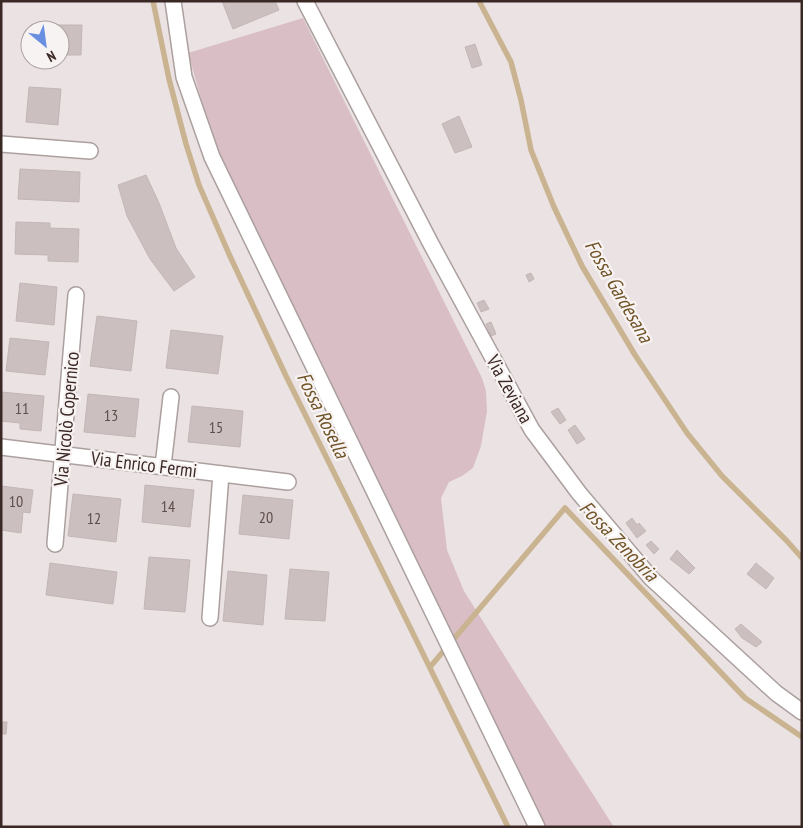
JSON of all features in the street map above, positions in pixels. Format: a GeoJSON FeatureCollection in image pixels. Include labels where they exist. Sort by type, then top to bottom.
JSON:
{"type":"FeatureCollection","features":[{"type":"Feature","properties":{"kind":"street"},"geometry":{"type":"LineString","coordinates":[[173,1],[184,77],[212,157],[537,827]]}},
{"type":"Feature","properties":{"kind":"street","name":"Via Zeviana"},"geometry":{"type":"LineString","coordinates":[[305,1],[430,244],[532,430],[579,492],[650,578],[776,693],[802,712]]}},
{"type":"Feature","properties":{"kind":"street"},"geometry":{"type":"LineString","coordinates":[[1,144],[90,151]]}},
{"type":"Feature","properties":{"kind":"street","name":"Via Nicolò Copernico"},"geometry":{"type":"LineString","coordinates":[[55,544],[76,295]]}},
{"type":"Feature","properties":{"kind":"street"},"geometry":{"type":"LineString","coordinates":[[163,466],[171,397]]}},
{"type":"Feature","properties":{"kind":"street","name":"Via Enrico Fermi"},"geometry":{"type":"LineString","coordinates":[[1,447],[288,482]]}},
{"type":"Feature","properties":{"kind":"street"},"geometry":{"type":"LineString","coordinates":[[210,618],[221,474]]}},
{"type":"Feature","properties":{"kind":"shaded area"},"geometry":{"type":"Polygon","coordinates":[[[303,18],[482,378],[486,391],[487,411],[481,446],[473,468],[449,482],[441,498],[447,550],[464,591],[614,827],[543,827],[215,147],[188,53],[303,18]]]}},
{"type":"Feature","properties":{"kind":"building"},"geometry":{"type":"Polygon","coordinates":[[[222,1],[275,1],[279,10],[233,29],[222,1]]]}},
{"type":"Feature","properties":{"kind":"building"},"geometry":{"type":"Polygon","coordinates":[[[70,25],[82,25],[81,55],[70,55],[70,25]]]}},
{"type":"Feature","properties":{"kind":"building"},"geometry":{"type":"Polygon","coordinates":[[[475,44],[482,65],[472,68],[465,47],[475,44]]]}},
{"type":"Feature","properties":{"kind":"building"},"geometry":{"type":"Polygon","coordinates":[[[29,87],[61,89],[58,125],[26,122],[29,87]]]}},
{"type":"Feature","properties":{"kind":"building"},"geometry":{"type":"Polygon","coordinates":[[[459,116],[472,147],[455,153],[442,124],[459,116]]]}},
{"type":"Feature","properties":{"kind":"building"},"geometry":{"type":"Polygon","coordinates":[[[20,169],[80,172],[79,202],[18,199],[20,169]]]}},
{"type":"Feature","properties":{"kind":"building"},"geometry":{"type":"Polygon","coordinates":[[[146,175],[176,248],[195,277],[174,291],[150,259],[127,216],[118,185],[146,175]]]}},
{"type":"Feature","properties":{"kind":"building"},"geometry":{"type":"Polygon","coordinates":[[[16,222],[50,223],[50,228],[79,229],[78,262],[48,261],[48,255],[15,254],[16,222]]]}},
{"type":"Feature","properties":{"kind":"building"},"geometry":{"type":"Polygon","coordinates":[[[531,273],[534,279],[529,282],[526,275],[531,273]]]}},
{"type":"Feature","properties":{"kind":"building"},"geometry":{"type":"Polygon","coordinates":[[[20,283],[57,287],[54,325],[16,321],[20,283]]]}},
{"type":"Feature","properties":{"kind":"building"},"geometry":{"type":"Polygon","coordinates":[[[484,300],[489,309],[481,312],[477,303],[484,300]]]}},
{"type":"Feature","properties":{"kind":"building"},"geometry":{"type":"Polygon","coordinates":[[[97,316],[137,321],[131,371],[90,366],[97,316]]]}},
{"type":"Feature","properties":{"kind":"building"},"geometry":{"type":"Polygon","coordinates":[[[491,322],[496,334],[491,336],[486,324],[491,322]]]}},
{"type":"Feature","properties":{"kind":"building"},"geometry":{"type":"Polygon","coordinates":[[[171,330],[223,336],[218,374],[166,368],[171,330]]]}},
{"type":"Feature","properties":{"kind":"building"},"geometry":{"type":"Polygon","coordinates":[[[10,338],[49,342],[45,375],[6,371],[10,338]]]}},
{"type":"Feature","properties":{"kind":"building"},"geometry":{"type":"Polygon","coordinates":[[[1,392],[44,396],[41,431],[20,429],[20,423],[1,421],[1,392]]]}},
{"type":"Feature","properties":{"kind":"building"},"geometry":{"type":"Polygon","coordinates":[[[88,394],[139,399],[135,437],[84,432],[88,394]]]}},
{"type":"Feature","properties":{"kind":"building"},"geometry":{"type":"Polygon","coordinates":[[[192,406],[243,411],[240,447],[188,442],[192,406]]]}},
{"type":"Feature","properties":{"kind":"building"},"geometry":{"type":"Polygon","coordinates":[[[558,408],[566,420],[560,424],[551,412],[558,408]]]}},
{"type":"Feature","properties":{"kind":"building"},"geometry":{"type":"Polygon","coordinates":[[[575,425],[585,439],[577,444],[568,430],[575,425]]]}},
{"type":"Feature","properties":{"kind":"building"},"geometry":{"type":"Polygon","coordinates":[[[145,485],[194,490],[190,527],[142,522],[145,485]]]}},
{"type":"Feature","properties":{"kind":"building"},"geometry":{"type":"Polygon","coordinates":[[[1,486],[33,490],[30,513],[23,512],[21,533],[1,530],[1,486]]]}},
{"type":"Feature","properties":{"kind":"building"},"geometry":{"type":"Polygon","coordinates":[[[73,494],[121,499],[116,542],[68,536],[73,494]]]}},
{"type":"Feature","properties":{"kind":"building"},"geometry":{"type":"Polygon","coordinates":[[[243,495],[293,500],[289,539],[239,534],[243,495]]]}},
{"type":"Feature","properties":{"kind":"building"},"geometry":{"type":"Polygon","coordinates":[[[632,518],[637,525],[639,523],[646,531],[637,538],[626,523],[632,518]]]}},
{"type":"Feature","properties":{"kind":"building"},"geometry":{"type":"Polygon","coordinates":[[[651,541],[659,549],[654,554],[646,545],[651,541]]]}},
{"type":"Feature","properties":{"kind":"building"},"geometry":{"type":"Polygon","coordinates":[[[677,550],[695,568],[689,574],[670,559],[677,550]]]}},
{"type":"Feature","properties":{"kind":"building"},"geometry":{"type":"Polygon","coordinates":[[[149,557],[190,560],[185,612],[144,609],[149,557]]]}},
{"type":"Feature","properties":{"kind":"building"},"geometry":{"type":"Polygon","coordinates":[[[50,563],[117,572],[113,604],[46,595],[50,563]]]}},
{"type":"Feature","properties":{"kind":"building"},"geometry":{"type":"Polygon","coordinates":[[[756,563],[774,578],[766,589],[747,574],[756,563]]]}},
{"type":"Feature","properties":{"kind":"building"},"geometry":{"type":"Polygon","coordinates":[[[290,569],[329,572],[325,621],[285,619],[290,569]]]}},
{"type":"Feature","properties":{"kind":"building"},"geometry":{"type":"Polygon","coordinates":[[[228,571],[267,575],[263,625],[223,621],[228,571]]]}},
{"type":"Feature","properties":{"kind":"building"},"geometry":{"type":"Polygon","coordinates":[[[741,624],[762,642],[756,647],[742,638],[735,629],[741,624]]]}},
{"type":"Feature","properties":{"kind":"building"},"geometry":{"type":"Polygon","coordinates":[[[1,722],[7,722],[6,734],[1,734],[1,722]]]}},
{"type":"Feature","properties":{"kind":"waterway","name":"Fossa Rosella"},"geometry":{"type":"LineString","coordinates":[[153,1],[169,79],[199,185],[286,376],[508,827]]}},
{"type":"Feature","properties":{"kind":"waterway","name":"Fossa Gardesana"},"geometry":{"type":"LineString","coordinates":[[479,1],[511,62],[531,150],[554,207],[582,266],[635,355],[687,433],[722,476],[802,558]]}},
{"type":"Feature","properties":{"kind":"waterway","name":"Fossa Zenobria"},"geometry":{"type":"LineString","coordinates":[[430,667],[565,508],[745,698],[802,737]]}}]}
